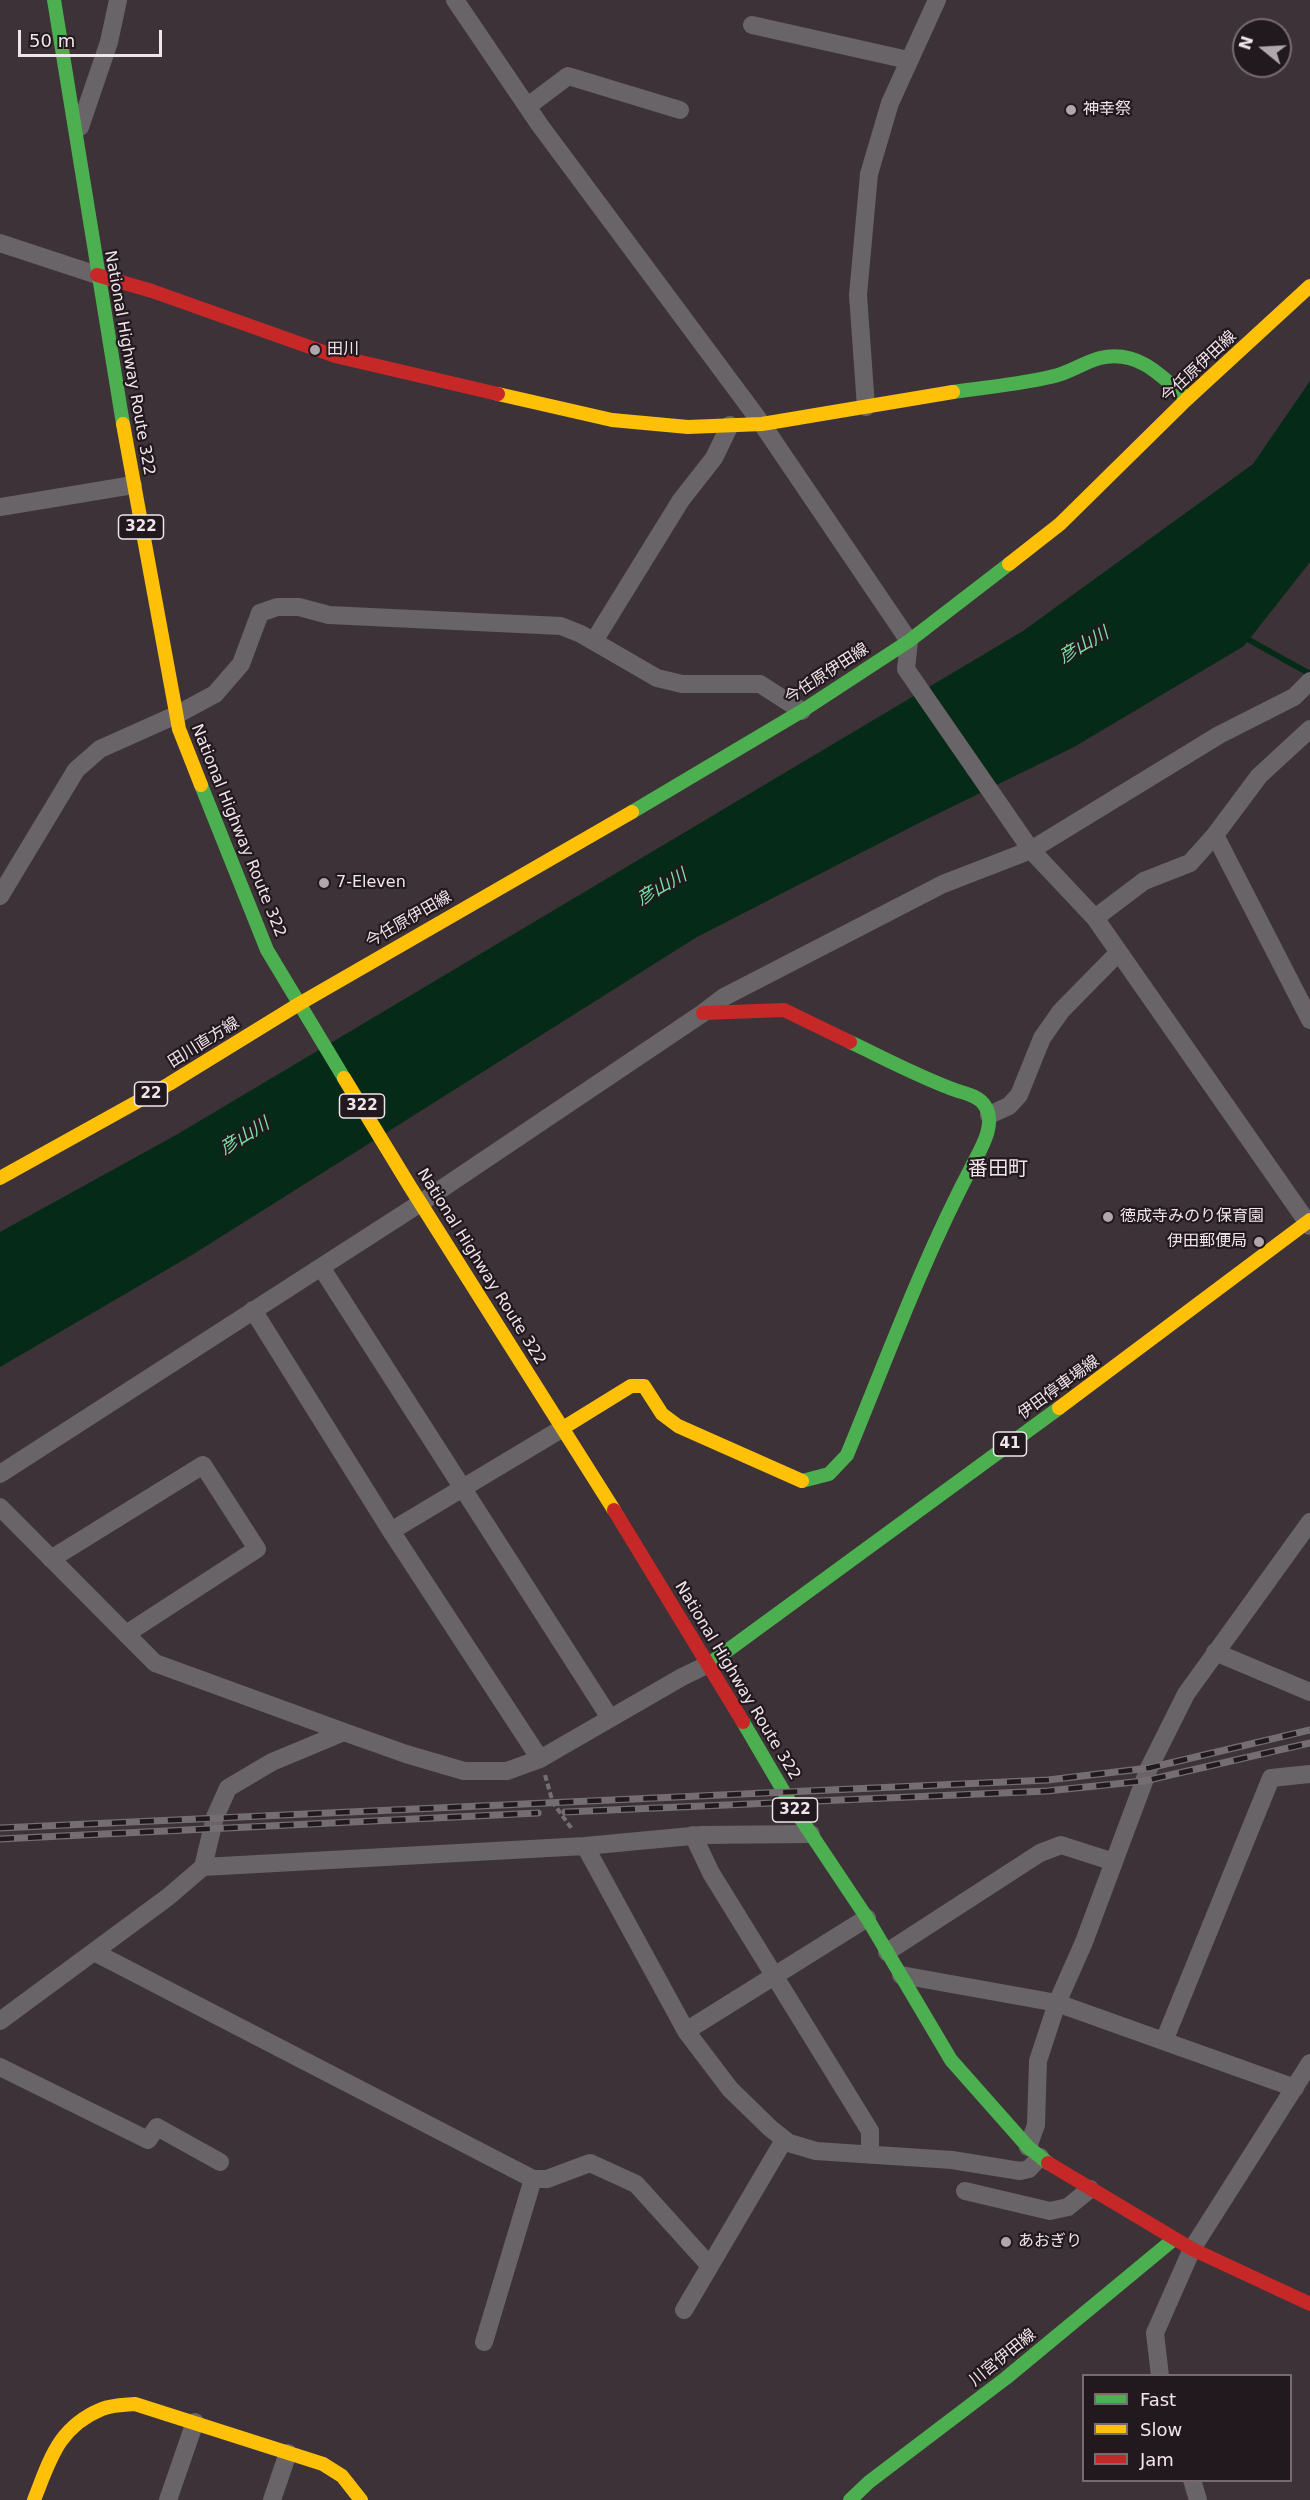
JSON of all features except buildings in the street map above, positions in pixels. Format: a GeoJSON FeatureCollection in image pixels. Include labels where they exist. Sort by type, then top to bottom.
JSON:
{"type":"FeatureCollection","features":[{"type":"Feature","properties":{"kind":"main road","name":"National Highway Route 322"},"geometry":{"type":"LineString","coordinates":[[54,0],[97,275],[179,729],[239,885],[267,950],[409,1185],[422,1202],[563,1428],[811,1834],[867,1918],[951,2060],[1034,2152],[1055,2169],[1192,2249],[1310,2304]]}},
{"type":"Feature","properties":{"kind":"main road"},"geometry":{"type":"LineString","coordinates":[[97,275],[152,291],[335,356],[612,420],[688,427],[762,424],[1058,375],[1103,356],[1120,354],[1151,366],[1187,399]]}},
{"type":"Feature","properties":{"kind":"main road","name":"今任原伊田線"},"geometry":{"type":"LineString","coordinates":[[299,1004],[675,788],[801,711],[909,641],[1060,524],[1187,399],[1310,286]]}},
{"type":"Feature","properties":{"kind":"main road","name":"田川直方線"},"geometry":{"type":"LineString","coordinates":[[0,1178],[169,1084],[299,1004]]}},
{"type":"Feature","properties":{"kind":"main road"},"geometry":{"type":"LineString","coordinates":[[563,1428],[632,1386],[644,1386],[662,1414],[678,1426],[803,1481],[822,1478],[835,1471],[847,1455],[940,1227],[981,1148],[989,1127],[989,1115],[985,1105],[975,1097],[930,1081],[784,1010],[703,1013]]}},
{"type":"Feature","properties":{"kind":"main road","name":"伊田停車場線"},"geometry":{"type":"LineString","coordinates":[[709,1664],[1309,1223]]}},
{"type":"Feature","properties":{"kind":"main road","name":"川宮伊田線"},"geometry":{"type":"LineString","coordinates":[[850,2500],[869,2482],[1006,2378],[1174,2238]]}},
{"type":"Feature","properties":{"kind":"main road"},"geometry":{"type":"LineString","coordinates":[[34,2500],[54,2451],[73,2425],[104,2408],[135,2404],[323,2464],[342,2476],[361,2500]]}},
{"type":"Feature","properties":{"kind":"street"},"geometry":{"type":"LineString","coordinates":[[76,140],[109,42],[118,0]]}},
{"type":"Feature","properties":{"kind":"street"},"geometry":{"type":"LineString","coordinates":[[455,0],[528,106],[762,424],[909,641],[906,669],[1027,845],[1095,918],[1309,1223]]}},
{"type":"Feature","properties":{"kind":"street"},"geometry":{"type":"LineString","coordinates":[[866,407],[858,295],[869,174],[890,103],[937,0]]}},
{"type":"Feature","properties":{"kind":"street"},"geometry":{"type":"LineString","coordinates":[[752,25],[908,60]]}},
{"type":"Feature","properties":{"kind":"street"},"geometry":{"type":"LineString","coordinates":[[528,106],[568,76],[680,110]]}},
{"type":"Feature","properties":{"kind":"street"},"geometry":{"type":"LineString","coordinates":[[0,243],[97,275]]}},
{"type":"Feature","properties":{"kind":"street"},"geometry":{"type":"LineString","coordinates":[[594,641],[681,500],[714,458],[729,425]]}},
{"type":"Feature","properties":{"kind":"street"},"geometry":{"type":"LineString","coordinates":[[0,507],[133,484]]}},
{"type":"Feature","properties":{"kind":"street"},"geometry":{"type":"LineString","coordinates":[[0,896],[76,770],[100,749],[176,715],[215,694],[241,664],[260,613],[276,607],[299,608],[328,615],[398,620],[561,626],[594,641],[657,678],[682,684],[760,684],[801,711]]}},
{"type":"Feature","properties":{"kind":"street"},"geometry":{"type":"LineString","coordinates":[[0,1474],[422,1202],[703,1013],[724,996],[943,884],[1027,845],[1219,735],[1294,697],[1310,681]]}},
{"type":"Feature","properties":{"kind":"street"},"geometry":{"type":"LineString","coordinates":[[1095,918],[1144,881],[1190,863],[1215,835],[1259,776],[1310,729]]}},
{"type":"Feature","properties":{"kind":"street"},"geometry":{"type":"LineString","coordinates":[[1215,835],[1303,990],[1310,1020]]}},
{"type":"Feature","properties":{"kind":"street"},"geometry":{"type":"LineString","coordinates":[[989,1115],[1009,1106],[1019,1095],[1042,1038],[1055,1020],[1119,952]]}},
{"type":"Feature","properties":{"kind":"street"},"geometry":{"type":"LineString","coordinates":[[321,1267],[610,1718]]}},
{"type":"Feature","properties":{"kind":"street"},"geometry":{"type":"LineString","coordinates":[[253,1310],[391,1531],[540,1759]]}},
{"type":"Feature","properties":{"kind":"street"},"geometry":{"type":"LineString","coordinates":[[391,1531],[563,1428]]}},
{"type":"Feature","properties":{"kind":"street"},"geometry":{"type":"LineString","coordinates":[[51,1559],[203,1464],[257,1549],[126,1634]]}},
{"type":"Feature","properties":{"kind":"street"},"geometry":{"type":"LineString","coordinates":[[0,1507],[155,1663],[406,1754],[464,1771],[507,1771],[540,1759],[682,1677],[709,1664]]}},
{"type":"Feature","properties":{"kind":"street"},"geometry":{"type":"LineString","coordinates":[[585,1846],[686,2031],[729,2089],[784,2140],[816,2151],[952,2160],[1020,2171],[1029,2169],[1034,2152],[1038,2061],[1057,2003],[1084,1942],[1149,1768],[1186,1694],[1310,1521]]}},
{"type":"Feature","properties":{"kind":"street"},"geometry":{"type":"LineString","coordinates":[[1215,1652],[1310,1692]]}},
{"type":"Feature","properties":{"kind":"street"},"geometry":{"type":"LineString","coordinates":[[0,2021],[168,1897],[203,1867],[215,1817],[228,1788],[272,1762],[344,1732]]}},
{"type":"Feature","properties":{"kind":"street"},"geometry":{"type":"LineString","coordinates":[[1164,2041],[1271,1778],[1310,1774]]}},
{"type":"Feature","properties":{"kind":"street"},"geometry":{"type":"LineString","coordinates":[[203,1867],[585,1846],[693,1835],[811,1834]]}},
{"type":"Feature","properties":{"kind":"street"},"geometry":{"type":"LineString","coordinates":[[693,1835],[711,1873],[773,1977],[870,2131],[870,2155]]}},
{"type":"Feature","properties":{"kind":"street"},"geometry":{"type":"LineString","coordinates":[[887,1952],[1040,1853],[1060,1845],[1114,1862]]}},
{"type":"Feature","properties":{"kind":"street"},"geometry":{"type":"LineString","coordinates":[[686,2031],[867,1918]]}},
{"type":"Feature","properties":{"kind":"street"},"geometry":{"type":"LineString","coordinates":[[94,1952],[532,2179],[547,2179],[590,2163],[636,2184],[710,2266]]}},
{"type":"Feature","properties":{"kind":"street"},"geometry":{"type":"LineString","coordinates":[[901,1975],[1057,2003],[1295,2088]]}},
{"type":"Feature","properties":{"kind":"street"},"geometry":{"type":"LineString","coordinates":[[1160,2374],[1155,2333],[1192,2249],[1310,2063]]}},
{"type":"Feature","properties":{"kind":"street"},"geometry":{"type":"LineString","coordinates":[[0,2067],[148,2140],[157,2127],[220,2162]]}},
{"type":"Feature","properties":{"kind":"street"},"geometry":{"type":"LineString","coordinates":[[684,2310],[784,2140]]}},
{"type":"Feature","properties":{"kind":"street"},"geometry":{"type":"LineString","coordinates":[[484,2342],[532,2179]]}},
{"type":"Feature","properties":{"kind":"street"},"geometry":{"type":"LineString","coordinates":[[965,2190],[1050,2211],[1068,2207],[1090,2189]]}},
{"type":"Feature","properties":{"kind":"street"},"geometry":{"type":"LineString","coordinates":[[168,2500],[195,2422]]}},
{"type":"Feature","properties":{"kind":"street"},"geometry":{"type":"LineString","coordinates":[[272,2500],[288,2453]]}},
{"type":"Feature","properties":{"kind":"street"},"geometry":{"type":"LineString","coordinates":[[1192,2482],[1198,2500]]}},
{"type":"Feature","properties":{"kind":"path"},"geometry":{"type":"LineString","coordinates":[[540,1759],[553,1803],[585,1846]]}},
{"type":"Feature","properties":{"kind":"water","name":"彦山川"},"geometry":{"type":"Polygon","coordinates":[[[1310,381],[1310,562],[1244,646],[1074,747],[919,823],[697,937],[192,1255],[0,1367],[0,1232],[176,1135],[1023,631],[1253,464],[1310,381]]]}},
{"type":"Feature","properties":{"kind":"waterway"},"geometry":{"type":"LineString","coordinates":[[1242,636],[1310,674]]}},
{"type":"Feature","properties":{"kind":"railway"},"geometry":{"type":"LineString","coordinates":[[0,1828],[1048,1780],[1149,1768],[1310,1730]]}},
{"type":"Feature","properties":{"kind":"railway"},"geometry":{"type":"LineString","coordinates":[[565,1812],[1047,1791],[1144,1781],[1310,1743]]}},
{"type":"Feature","properties":{"kind":"railway"},"geometry":{"type":"LineString","coordinates":[[0,1839],[538,1813]]}},
{"type":"Feature","properties":{"kind":"traffic: fast"},"geometry":{"type":"LineString","coordinates":[[54,0],[123,424]]}},
{"type":"Feature","properties":{"kind":"traffic: fast"},"geometry":{"type":"LineString","coordinates":[[953,392],[1045,378],[1100,358],[1114,356],[1126,357],[1148,366],[1187,399]]}},
{"type":"Feature","properties":{"kind":"traffic: fast"},"geometry":{"type":"LineString","coordinates":[[632,812],[802,711],[909,641],[1009,564]]}},
{"type":"Feature","properties":{"kind":"traffic: fast"},"geometry":{"type":"LineString","coordinates":[[201,785],[267,950],[344,1078]]}},
{"type":"Feature","properties":{"kind":"traffic: fast"},"geometry":{"type":"LineString","coordinates":[[802,1481],[829,1474],[847,1455],[921,1273],[983,1145],[989,1121],[985,1106],[977,1098],[931,1080],[850,1042]]}},
{"type":"Feature","properties":{"kind":"traffic: fast"},"geometry":{"type":"LineString","coordinates":[[709,1664],[1059,1408]]}},
{"type":"Feature","properties":{"kind":"traffic: fast"},"geometry":{"type":"LineString","coordinates":[[743,1722],[791,1804],[867,1918],[951,2060],[1028,2147],[1048,2163]]}},
{"type":"Feature","properties":{"kind":"traffic: fast"},"geometry":{"type":"LineString","coordinates":[[850,2500],[869,2482],[1006,2378],[1174,2239]]}},
{"type":"Feature","properties":{"kind":"traffic: slow"},"geometry":{"type":"LineString","coordinates":[[1009,564],[1060,524],[1187,399],[1310,286]]}},
{"type":"Feature","properties":{"kind":"traffic: slow"},"geometry":{"type":"LineString","coordinates":[[498,394],[612,420],[688,427],[762,424],[953,392]]}},
{"type":"Feature","properties":{"kind":"traffic: slow"},"geometry":{"type":"LineString","coordinates":[[123,424],[179,729],[201,785]]}},
{"type":"Feature","properties":{"kind":"traffic: slow"},"geometry":{"type":"LineString","coordinates":[[299,1004],[632,812]]}},
{"type":"Feature","properties":{"kind":"traffic: slow"},"geometry":{"type":"LineString","coordinates":[[0,1178],[169,1084],[299,1004]]}},
{"type":"Feature","properties":{"kind":"traffic: slow"},"geometry":{"type":"LineString","coordinates":[[344,1078],[614,1510]]}},
{"type":"Feature","properties":{"kind":"traffic: slow"},"geometry":{"type":"LineString","coordinates":[[1059,1408],[1310,1220]]}},
{"type":"Feature","properties":{"kind":"traffic: slow"},"geometry":{"type":"LineString","coordinates":[[563,1428],[631,1386],[644,1386],[662,1414],[678,1426],[802,1481]]}},
{"type":"Feature","properties":{"kind":"traffic: slow"},"geometry":{"type":"LineString","coordinates":[[34,2500],[51,2458],[65,2435],[75,2425],[102,2409],[135,2404],[323,2464],[342,2476],[361,2500]]}},
{"type":"Feature","properties":{"kind":"traffic: jam"},"geometry":{"type":"LineString","coordinates":[[97,275],[152,291],[335,356],[498,394]]}},
{"type":"Feature","properties":{"kind":"traffic: jam"},"geometry":{"type":"LineString","coordinates":[[703,1013],[784,1010],[850,1042]]}},
{"type":"Feature","properties":{"kind":"traffic: jam"},"geometry":{"type":"LineString","coordinates":[[614,1510],[743,1722]]}},
{"type":"Feature","properties":{"kind":"traffic: jam"},"geometry":{"type":"LineString","coordinates":[[1048,2163],[1192,2249],[1310,2304]]}},
{"type":"Feature","properties":{"kind":"place","name":"神幸祭"},"geometry":{"type":"Point","coordinates":[1071,110]}},
{"type":"Feature","properties":{"kind":"place","name":"田川"},"geometry":{"type":"Point","coordinates":[315,350]}},
{"type":"Feature","properties":{"kind":"place","name":"7-Eleven"},"geometry":{"type":"Point","coordinates":[324,883]}},
{"type":"Feature","properties":{"kind":"place","name":"徳成寺みのり保育園"},"geometry":{"type":"Point","coordinates":[1108,1217]}},
{"type":"Feature","properties":{"kind":"place","name":"伊田郵便局"},"geometry":{"type":"Point","coordinates":[1259,1242]}},
{"type":"Feature","properties":{"kind":"place","name":"あおぎり"},"geometry":{"type":"Point","coordinates":[1006,2242]}},
{"type":"Feature","properties":{"kind":"district","name":"番田町"},"geometry":{"type":"Point","coordinates":[998,1170]}}]}
